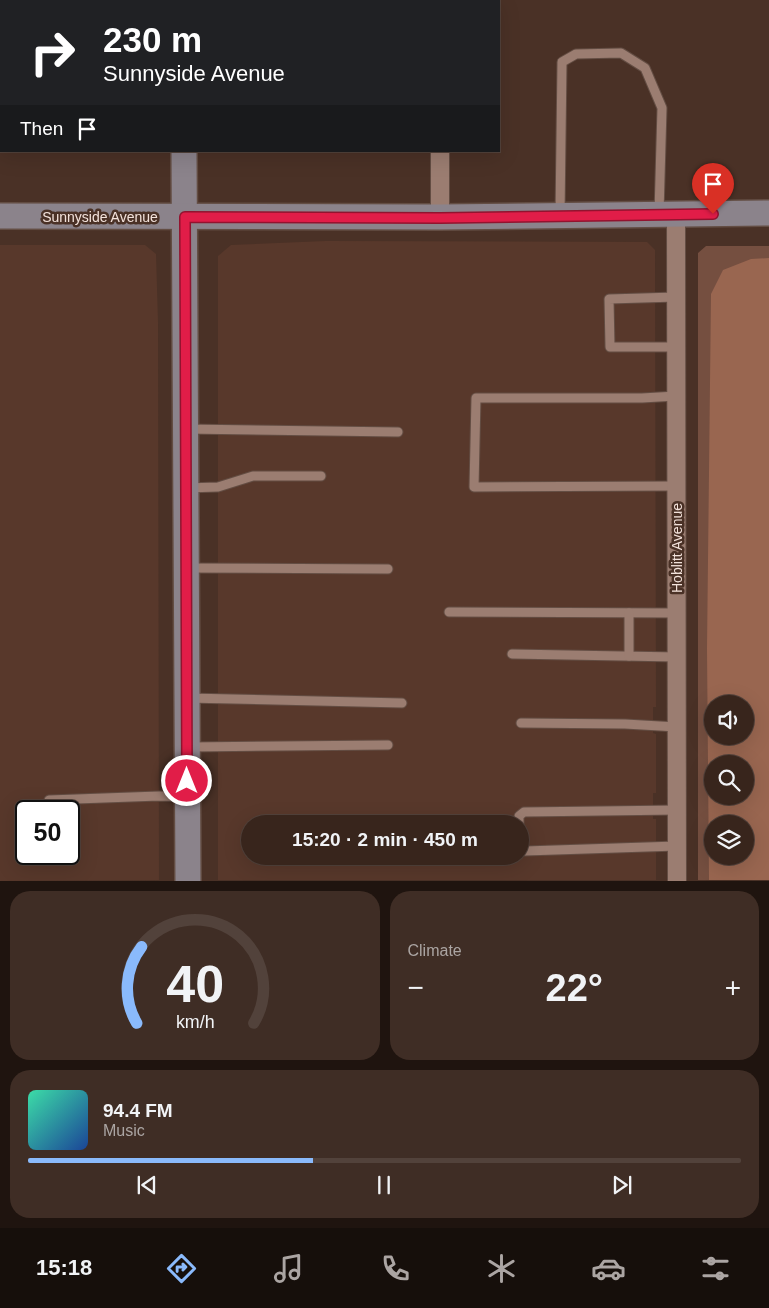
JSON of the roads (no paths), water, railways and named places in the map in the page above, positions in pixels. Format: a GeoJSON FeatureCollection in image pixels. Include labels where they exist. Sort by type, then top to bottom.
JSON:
{"type":"FeatureCollection","features":[{"type":"Feature","properties":{"kind":"main road"},"geometry":{"type":"LineString","coordinates":[[184,152],[188,880]]}},
{"type":"Feature","properties":{"kind":"main road","name":"Sunnyside Avenue"},"geometry":{"type":"LineString","coordinates":[[0,216],[440,218],[560,215],[769,214]]}},
{"type":"Feature","properties":{"kind":"street"},"geometry":{"type":"LineString","coordinates":[[440,152],[440,218]]}},
{"type":"Feature","properties":{"kind":"street","name":"Hoblitt Avenue"},"geometry":{"type":"LineString","coordinates":[[667,215],[676,297],[677,880]]}},
{"type":"Feature","properties":{"kind":"lane"},"geometry":{"type":"LineString","coordinates":[[560,215],[562,62],[576,54],[621,53],[645,68],[662,108],[667,215]]}},
{"type":"Feature","properties":{"kind":"lane"},"geometry":{"type":"LineString","coordinates":[[676,297],[609,298],[610,347],[676,347]]}},
{"type":"Feature","properties":{"kind":"lane"},"geometry":{"type":"LineString","coordinates":[[676,396],[642,398],[476,398],[474,487],[677,486]]}},
{"type":"Feature","properties":{"kind":"lane"},"geometry":{"type":"LineString","coordinates":[[186,430],[398,432]]}},
{"type":"Feature","properties":{"kind":"lane"},"geometry":{"type":"LineString","coordinates":[[186,488],[218,487],[253,476],[321,476]]}},
{"type":"Feature","properties":{"kind":"lane"},"geometry":{"type":"LineString","coordinates":[[186,568],[388,569]]}},
{"type":"Feature","properties":{"kind":"lane"},"geometry":{"type":"LineString","coordinates":[[449,612],[677,613]]}},
{"type":"Feature","properties":{"kind":"lane"},"geometry":{"type":"LineString","coordinates":[[629,656],[630,613]]}},
{"type":"Feature","properties":{"kind":"lane"},"geometry":{"type":"LineString","coordinates":[[512,654],[677,657]]}},
{"type":"Feature","properties":{"kind":"lane"},"geometry":{"type":"LineString","coordinates":[[187,698],[402,703]]}},
{"type":"Feature","properties":{"kind":"lane"},"geometry":{"type":"LineString","coordinates":[[521,723],[625,724],[677,727]]}},
{"type":"Feature","properties":{"kind":"lane"},"geometry":{"type":"LineString","coordinates":[[187,747],[388,745]]}},
{"type":"Feature","properties":{"kind":"lane"},"geometry":{"type":"LineString","coordinates":[[49,800],[159,796],[187,797]]}},
{"type":"Feature","properties":{"kind":"lane"},"geometry":{"type":"LineString","coordinates":[[520,815],[524,812],[677,810]]}},
{"type":"Feature","properties":{"kind":"lane"},"geometry":{"type":"LineString","coordinates":[[529,851],[677,846]]}}]}
